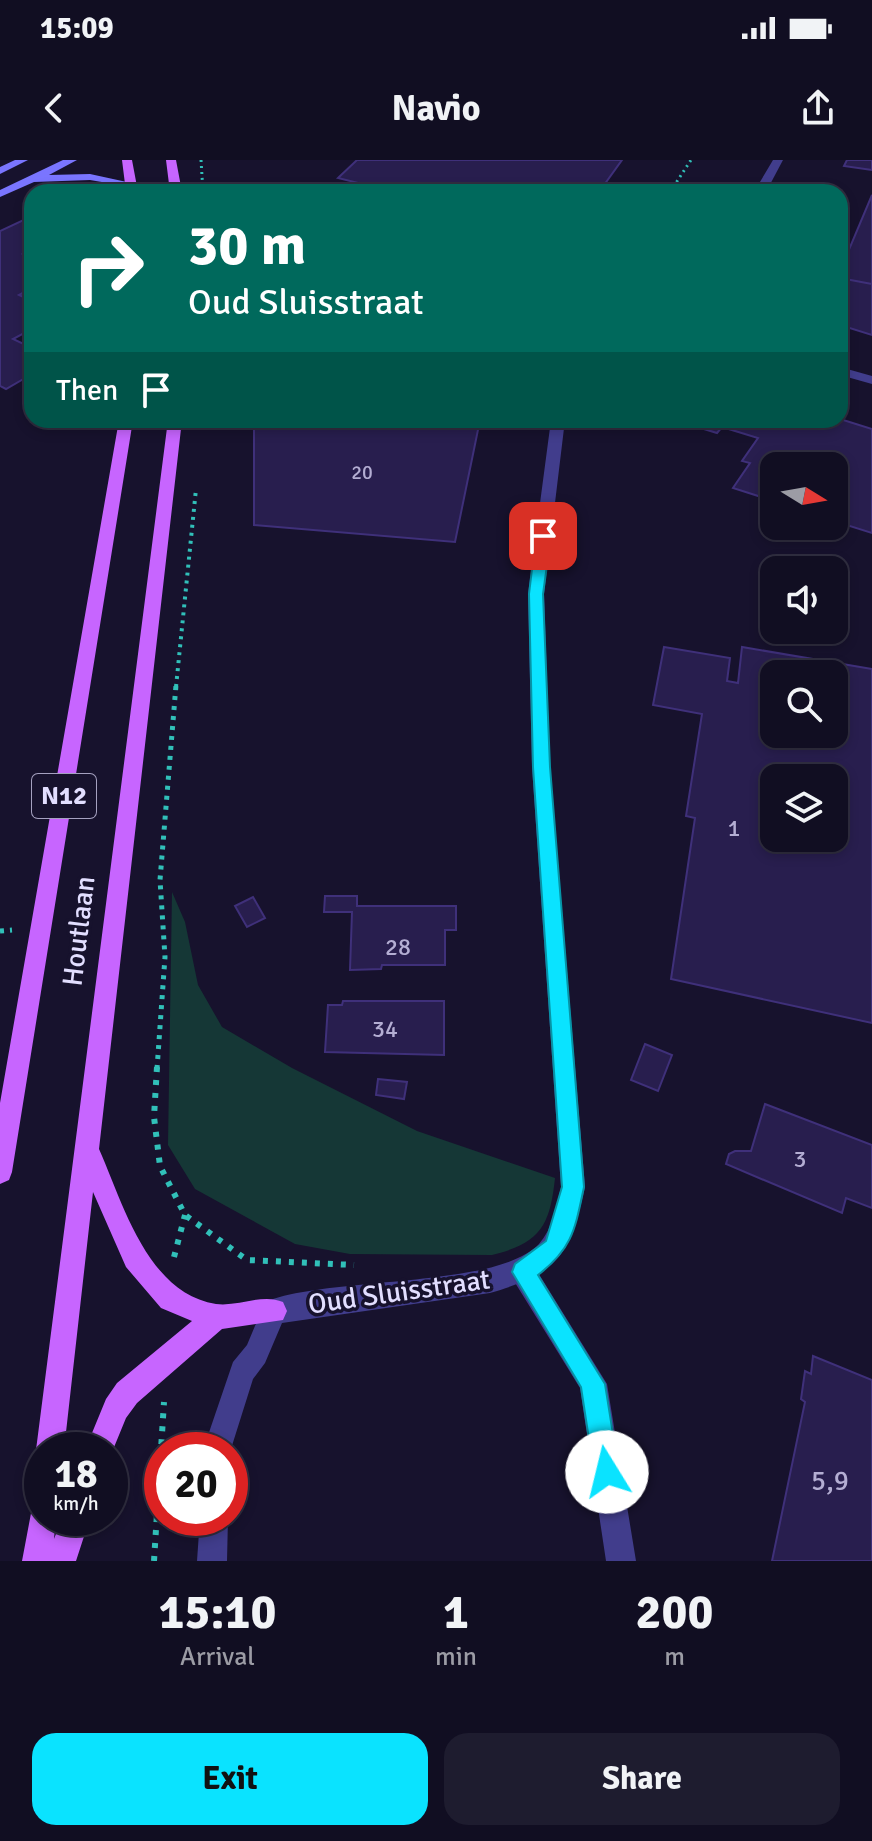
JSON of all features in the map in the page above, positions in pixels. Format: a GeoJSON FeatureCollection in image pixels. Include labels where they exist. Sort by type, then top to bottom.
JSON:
{"type":"FeatureCollection","features":[{"type":"Feature","properties":{"kind":"main road"},"geometry":{"type":"LineString","coordinates":[[0,171],[23,160]]}},
{"type":"Feature","properties":{"kind":"main road"},"geometry":{"type":"LineString","coordinates":[[0,194],[72,160]]}},
{"type":"Feature","properties":{"kind":"main road"},"geometry":{"type":"LineString","coordinates":[[127,160],[131,184]]}},
{"type":"Feature","properties":{"kind":"main road"},"geometry":{"type":"LineString","coordinates":[[171,160],[175,184]]}},
{"type":"Feature","properties":{"kind":"main road"},"geometry":{"type":"LineString","coordinates":[[174,175],[182,160]]}},
{"type":"Feature","properties":{"kind":"main road"},"geometry":{"type":"LineString","coordinates":[[32,179],[90,177],[117,184]]}},
{"type":"Feature","properties":{"kind":"main road","name":"Houtlaan"},"geometry":{"type":"LineString","coordinates":[[0,1172],[125,428]]}},
{"type":"Feature","properties":{"kind":"main road","name":"Houtlaan"},"geometry":{"type":"LineString","coordinates":[[52,1432],[174,428]]}},
{"type":"Feature","properties":{"kind":"main road"},"geometry":{"type":"LineString","coordinates":[[85,1146],[135,1258],[170,1299],[217,1317],[274,1311]]}},
{"type":"Feature","properties":{"kind":"main road"},"geometry":{"type":"LineString","coordinates":[[106,1432],[127,1393],[217,1317]]}},
{"type":"Feature","properties":{"kind":"main road"},"geometry":{"type":"LineString","coordinates":[[37,1561],[40,1536]]}},
{"type":"Feature","properties":{"kind":"main road"},"geometry":{"type":"LineString","coordinates":[[61,1561],[70,1536]]}},
{"type":"Feature","properties":{"kind":"street"},"geometry":{"type":"LineString","coordinates":[[764,184],[778,160]]}},
{"type":"Feature","properties":{"kind":"street"},"geometry":{"type":"LineString","coordinates":[[848,373],[872,380]]}},
{"type":"Feature","properties":{"kind":"street","name":"Oud Sluisstraat"},"geometry":{"type":"LineString","coordinates":[[223,1432],[242,1371],[256,1354],[274,1311],[490,1280],[523,1272],[554,1249],[566,1219],[573,1187],[541,767],[536,594],[557,428]]}},
{"type":"Feature","properties":{"kind":"street"},"geometry":{"type":"LineString","coordinates":[[523,1272],[593,1384],[621,1561]]}},
{"type":"Feature","properties":{"kind":"street"},"geometry":{"type":"LineString","coordinates":[[212,1561],[213,1536]]}},
{"type":"Feature","properties":{"kind":"path"},"geometry":{"type":"LineString","coordinates":[[201,160],[202,184]]}},
{"type":"Feature","properties":{"kind":"path"},"geometry":{"type":"LineString","coordinates":[[675,184],[691,160]]}},
{"type":"Feature","properties":{"kind":"path"},"geometry":{"type":"LineString","coordinates":[[197,476],[166,782],[160,880],[165,957],[154,1117],[160,1166],[185,1215],[247,1260],[358,1265]]}},
{"type":"Feature","properties":{"kind":"path"},"geometry":{"type":"LineString","coordinates":[[154,1561],[167,1362]]}},
{"type":"Feature","properties":{"kind":"green space"},"geometry":{"type":"Polygon","coordinates":[[[172,892],[185,922],[198,985],[222,1027],[292,1068],[417,1131],[555,1178],[550,1208],[540,1230],[522,1245],[492,1255],[350,1254],[295,1244],[195,1189],[168,1145],[172,892]]]}},
{"type":"Feature","properties":{"kind":"building"},"geometry":{"type":"Polygon","coordinates":[[[357,160],[622,160],[605,184],[362,184],[338,178],[357,160]]]}},
{"type":"Feature","properties":{"kind":"building"},"geometry":{"type":"Polygon","coordinates":[[[847,160],[872,160],[872,170],[844,166],[847,160]]]}},
{"type":"Feature","properties":{"kind":"building"},"geometry":{"type":"Polygon","coordinates":[[[872,195],[872,284],[848,280],[848,252],[872,195]]]}},
{"type":"Feature","properties":{"kind":"building"},"geometry":{"type":"Polygon","coordinates":[[[24,220],[24,292],[19,295],[24,297],[24,333],[13,339],[24,344],[24,379],[6,389],[0,386],[0,231],[24,220]]]}},
{"type":"Feature","properties":{"kind":"building"},"geometry":{"type":"Polygon","coordinates":[[[848,280],[872,284],[872,335],[848,328],[848,280]]]}},
{"type":"Feature","properties":{"kind":"building"},"geometry":{"type":"Polygon","coordinates":[[[848,422],[872,429],[872,533],[848,525],[848,452],[760,452],[760,497],[733,488],[750,463],[742,461],[758,438],[725,428],[848,428],[848,422]]]}},
{"type":"Feature","properties":{"kind":"building"},"geometry":{"type":"Polygon","coordinates":[[[254,428],[478,428],[455,542],[254,525],[254,428]]]}},
{"type":"Feature","properties":{"kind":"building"},"geometry":{"type":"Polygon","coordinates":[[[701,428],[721,428],[717,433],[701,428]]]}},
{"type":"Feature","properties":{"kind":"building"},"geometry":{"type":"Polygon","coordinates":[[[664,647],[730,658],[727,681],[738,683],[742,647],[819,660],[760,660],[760,748],[848,748],[848,665],[872,669],[872,1023],[671,979],[695,818],[686,816],[702,714],[653,705],[664,647]]]}},
{"type":"Feature","properties":{"kind":"building"},"geometry":{"type":"Polygon","coordinates":[[[325,896],[357,896],[357,906],[456,906],[456,930],[445,930],[445,965],[382,965],[381,969],[350,970],[352,912],[324,912],[325,896]]]}},
{"type":"Feature","properties":{"kind":"building"},"geometry":{"type":"Polygon","coordinates":[[[253,897],[265,918],[247,927],[235,906],[253,897]]]}},
{"type":"Feature","properties":{"kind":"building"},"geometry":{"type":"Polygon","coordinates":[[[343,1001],[444,1001],[444,1055],[325,1052],[328,1005],[342,1005],[343,1001]]]}},
{"type":"Feature","properties":{"kind":"building"},"geometry":{"type":"Polygon","coordinates":[[[645,1044],[672,1055],[658,1091],[631,1080],[645,1044]]]}},
{"type":"Feature","properties":{"kind":"building"},"geometry":{"type":"Polygon","coordinates":[[[378,1079],[407,1082],[404,1099],[376,1095],[378,1079]]]}},
{"type":"Feature","properties":{"kind":"building"},"geometry":{"type":"Polygon","coordinates":[[[765,1104],[872,1145],[872,1208],[846,1198],[842,1213],[726,1164],[729,1154],[751,1151],[765,1104]]]}},
{"type":"Feature","properties":{"kind":"building"},"geometry":{"type":"Polygon","coordinates":[[[813,1356],[872,1380],[872,1561],[772,1561],[805,1402],[801,1399],[805,1371],[811,1374],[813,1356]]]}},
{"type":"Feature","properties":{"kind":"route"},"geometry":{"type":"LineString","coordinates":[[543,536],[536,594],[541,767],[573,1187],[566,1219],[554,1249],[523,1272],[593,1384],[607,1472]]}}]}
